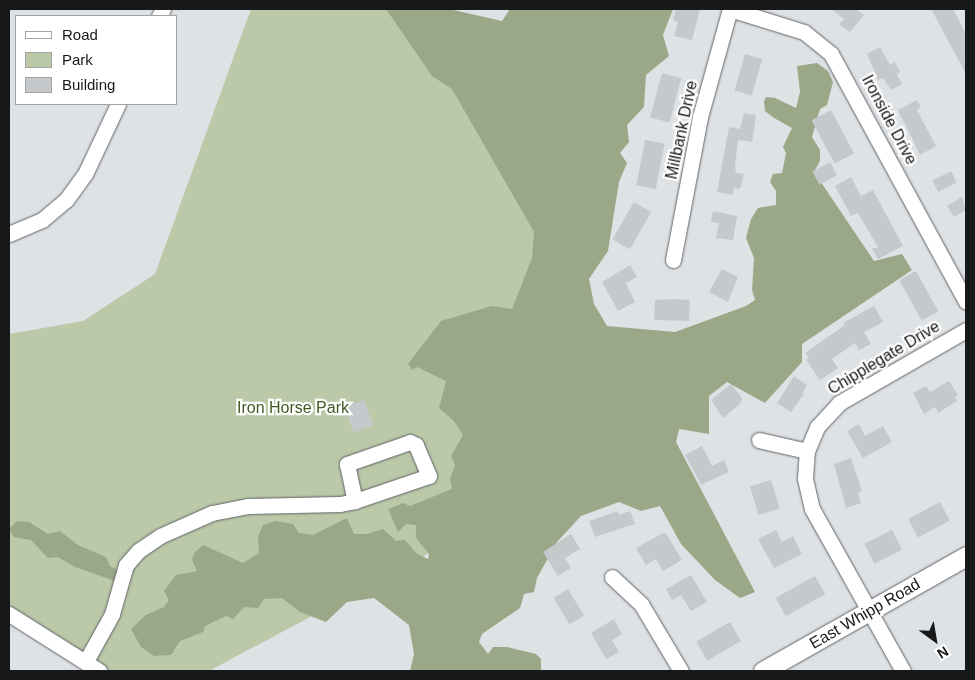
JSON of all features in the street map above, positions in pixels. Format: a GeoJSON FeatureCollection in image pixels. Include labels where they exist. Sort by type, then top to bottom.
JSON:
{"type":"FeatureCollection","features":[{"type":"Feature","properties":{"kind":"main road","name":"East Whipp Road"},"geometry":{"type":"LineString","coordinates":[[763,671],[966,556]]}},
{"type":"Feature","properties":{"kind":"street","name":"Millbank Drive"},"geometry":{"type":"LineString","coordinates":[[673,260],[700,117],[730,9]]}},
{"type":"Feature","properties":{"kind":"street","name":"Ironside Drive"},"geometry":{"type":"LineString","coordinates":[[730,9],[804,32],[831,54],[864,109],[966,302]]}},
{"type":"Feature","properties":{"kind":"street"},"geometry":{"type":"LineString","coordinates":[[9,234],[42,220],[66,200],[86,172],[118,105]]}},
{"type":"Feature","properties":{"kind":"street","name":"Chipplegate Drive"},"geometry":{"type":"LineString","coordinates":[[903,671],[812,509],[805,478],[808,451],[817,427],[839,403],[966,330]]}},
{"type":"Feature","properties":{"kind":"street"},"geometry":{"type":"LineString","coordinates":[[758,440],[808,451]]}},
{"type":"Feature","properties":{"kind":"street"},"geometry":{"type":"LineString","coordinates":[[86,661],[112,614],[126,565],[138,551],[160,536],[212,513],[248,506],[355,501],[428,476],[416,445],[410,442],[347,464],[355,501]]}},
{"type":"Feature","properties":{"kind":"street"},"geometry":{"type":"LineString","coordinates":[[612,577],[641,604],[681,671]]}},
{"type":"Feature","properties":{"kind":"street"},"geometry":{"type":"LineString","coordinates":[[10,617],[86,661],[99,671]]}},
{"type":"Feature","properties":{"kind":"green space","name":"Iron Horse Park"},"geometry":{"type":"Polygon","coordinates":[[[251,9],[427,9],[549,235],[454,540],[209,671],[99,671],[9,614],[9,334],[83,321],[155,274],[251,9]]]}},
{"type":"Feature","properties":{"kind":"green space"},"geometry":{"type":"Polygon","coordinates":[[[386,9],[449,9],[502,21],[510,9],[673,9],[663,35],[669,56],[646,75],[644,107],[627,125],[629,142],[620,153],[627,163],[619,182],[608,251],[589,279],[594,304],[607,326],[675,332],[746,306],[755,300],[752,290],[754,258],[746,238],[751,219],[758,208],[776,205],[776,191],[770,182],[773,174],[782,173],[786,153],[783,147],[792,128],[765,111],[764,101],[766,97],[775,98],[796,108],[800,92],[797,66],[817,63],[828,71],[833,82],[827,105],[820,109],[812,137],[820,150],[820,161],[814,172],[874,261],[902,254],[912,270],[802,344],[802,362],[765,403],[727,382],[709,396],[709,434],[679,429],[676,442],[755,592],[740,598],[715,580],[681,544],[660,506],[641,511],[619,502],[581,516],[557,542],[537,578],[534,592],[524,594],[520,608],[482,634],[479,642],[488,654],[493,647],[507,647],[536,654],[541,659],[541,671],[410,671],[414,654],[409,625],[374,598],[347,602],[326,622],[300,612],[282,598],[264,599],[258,608],[244,607],[233,619],[226,616],[205,626],[203,632],[180,641],[171,655],[154,656],[141,647],[131,629],[146,615],[164,607],[169,600],[164,591],[176,575],[197,571],[192,560],[194,553],[203,545],[243,563],[259,553],[258,536],[263,525],[276,521],[293,524],[299,533],[313,535],[347,518],[354,534],[367,534],[383,529],[396,541],[405,540],[417,554],[428,559],[429,554],[416,538],[416,525],[406,524],[398,532],[388,509],[403,503],[410,506],[452,489],[450,479],[455,465],[451,456],[463,435],[454,421],[439,408],[446,381],[417,367],[412,370],[408,364],[441,321],[492,306],[512,309],[532,258],[534,232],[452,89],[432,76],[386,9]]]}},
{"type":"Feature","properties":{"kind":"green space"},"geometry":{"type":"Polygon","coordinates":[[[17,521],[29,522],[48,534],[60,531],[78,545],[106,557],[110,566],[118,570],[115,581],[75,567],[58,557],[48,558],[31,540],[14,537],[9,529],[17,521]]]}},
{"type":"Feature","properties":{"kind":"building"},"geometry":{"type":"Polygon","coordinates":[[[676,9],[700,9],[692,40],[674,36],[678,22],[673,20],[676,9]]]}},
{"type":"Feature","properties":{"kind":"building"},"geometry":{"type":"Polygon","coordinates":[[[831,9],[856,9],[864,15],[850,32],[839,24],[844,19],[831,9]]]}},
{"type":"Feature","properties":{"kind":"building"},"geometry":{"type":"Polygon","coordinates":[[[931,9],[953,9],[966,34],[966,74],[931,9]]]}},
{"type":"Feature","properties":{"kind":"building"},"geometry":{"type":"Polygon","coordinates":[[[880,47],[890,65],[895,62],[900,72],[897,74],[902,84],[891,90],[883,78],[878,80],[867,54],[880,47]]]}},
{"type":"Feature","properties":{"kind":"building"},"geometry":{"type":"Polygon","coordinates":[[[745,54],[762,59],[752,95],[735,91],[745,54]]]}},
{"type":"Feature","properties":{"kind":"building"},"geometry":{"type":"Polygon","coordinates":[[[662,73],[681,78],[669,123],[650,117],[662,73]]]}},
{"type":"Feature","properties":{"kind":"building"},"geometry":{"type":"Polygon","coordinates":[[[917,100],[921,107],[917,110],[936,146],[920,155],[898,110],[917,100]]]}},
{"type":"Feature","properties":{"kind":"building"},"geometry":{"type":"Polygon","coordinates":[[[831,110],[854,153],[835,164],[812,120],[831,110]]]}},
{"type":"Feature","properties":{"kind":"building"},"geometry":{"type":"Polygon","coordinates":[[[744,113],[756,115],[752,142],[738,140],[736,173],[744,174],[740,189],[734,188],[733,195],[717,192],[729,127],[740,129],[744,113]]]}},
{"type":"Feature","properties":{"kind":"building"},"geometry":{"type":"Polygon","coordinates":[[[645,140],[665,144],[656,189],[636,185],[645,140]]]}},
{"type":"Feature","properties":{"kind":"building"},"geometry":{"type":"Polygon","coordinates":[[[830,162],[837,175],[819,185],[812,171],[830,162]]]}},
{"type":"Feature","properties":{"kind":"building"},"geometry":{"type":"Polygon","coordinates":[[[951,171],[957,183],[938,192],[932,181],[951,171]]]}},
{"type":"Feature","properties":{"kind":"building"},"geometry":{"type":"Polygon","coordinates":[[[851,177],[861,196],[873,190],[903,246],[878,259],[872,249],[878,247],[858,213],[851,216],[835,186],[851,177]]]}},
{"type":"Feature","properties":{"kind":"building"},"geometry":{"type":"Polygon","coordinates":[[[962,197],[966,210],[954,217],[947,206],[962,197]]]}},
{"type":"Feature","properties":{"kind":"building"},"geometry":{"type":"Polygon","coordinates":[[[634,202],[651,212],[630,249],[612,239],[634,202]]]}},
{"type":"Feature","properties":{"kind":"building"},"geometry":{"type":"Polygon","coordinates":[[[713,211],[737,216],[733,240],[716,238],[719,223],[711,222],[713,211]]]}},
{"type":"Feature","properties":{"kind":"building"},"geometry":{"type":"Polygon","coordinates":[[[630,265],[637,277],[626,283],[635,302],[618,311],[602,282],[630,265]]]}},
{"type":"Feature","properties":{"kind":"building"},"geometry":{"type":"Polygon","coordinates":[[[722,269],[738,277],[728,302],[709,292],[722,269]]]}},
{"type":"Feature","properties":{"kind":"building"},"geometry":{"type":"Polygon","coordinates":[[[916,271],[938,311],[922,320],[899,280],[916,271]]]}},
{"type":"Feature","properties":{"kind":"building"},"geometry":{"type":"Polygon","coordinates":[[[655,300],[690,300],[689,321],[654,320],[655,300]]]}},
{"type":"Feature","properties":{"kind":"building"},"geometry":{"type":"Polygon","coordinates":[[[874,306],[883,322],[864,332],[871,344],[859,350],[855,343],[832,359],[838,368],[820,380],[806,360],[809,358],[805,353],[845,325],[843,323],[874,306]]]}},
{"type":"Feature","properties":{"kind":"building"},"geometry":{"type":"Polygon","coordinates":[[[794,376],[807,385],[802,393],[804,394],[791,412],[777,403],[794,376]]]}},
{"type":"Feature","properties":{"kind":"building"},"geometry":{"type":"Polygon","coordinates":[[[949,381],[958,395],[955,397],[957,401],[938,413],[935,407],[924,414],[913,393],[926,386],[930,392],[949,381]]]}},
{"type":"Feature","properties":{"kind":"building"},"geometry":{"type":"Polygon","coordinates":[[[731,384],[742,398],[741,403],[723,418],[711,400],[731,384]]]}},
{"type":"Feature","properties":{"kind":"building"},"geometry":{"type":"Polygon","coordinates":[[[364,400],[373,425],[354,433],[344,407],[364,400]]]}},
{"type":"Feature","properties":{"kind":"building"},"geometry":{"type":"Polygon","coordinates":[[[859,424],[865,436],[883,426],[892,442],[863,458],[847,431],[859,424]]]}},
{"type":"Feature","properties":{"kind":"building"},"geometry":{"type":"Polygon","coordinates":[[[702,446],[712,466],[724,460],[729,472],[701,485],[685,455],[702,446]]]}},
{"type":"Feature","properties":{"kind":"building"},"geometry":{"type":"Polygon","coordinates":[[[851,458],[862,491],[858,492],[861,503],[846,508],[834,464],[851,458]]]}},
{"type":"Feature","properties":{"kind":"building"},"geometry":{"type":"Polygon","coordinates":[[[771,480],[780,509],[759,515],[750,486],[771,480]]]}},
{"type":"Feature","properties":{"kind":"building"},"geometry":{"type":"Polygon","coordinates":[[[940,502],[950,521],[918,537],[908,519],[940,502]]]}},
{"type":"Feature","properties":{"kind":"building"},"geometry":{"type":"Polygon","coordinates":[[[618,511],[619,515],[630,511],[635,524],[595,537],[589,521],[618,511]]]}},
{"type":"Feature","properties":{"kind":"building"},"geometry":{"type":"Polygon","coordinates":[[[776,530],[782,542],[793,536],[802,554],[774,568],[758,539],[776,530]]]}},
{"type":"Feature","properties":{"kind":"building"},"geometry":{"type":"Polygon","coordinates":[[[892,530],[902,550],[874,564],[864,544],[892,530]]]}},
{"type":"Feature","properties":{"kind":"building"},"geometry":{"type":"Polygon","coordinates":[[[665,532],[682,560],[663,571],[656,559],[646,565],[636,548],[665,532]]]}},
{"type":"Feature","properties":{"kind":"building"},"geometry":{"type":"Polygon","coordinates":[[[571,534],[580,549],[565,558],[571,568],[558,576],[543,552],[571,534]]]}},
{"type":"Feature","properties":{"kind":"building"},"geometry":{"type":"Polygon","coordinates":[[[691,575],[707,602],[691,611],[681,595],[672,600],[666,589],[691,575]]]}},
{"type":"Feature","properties":{"kind":"building"},"geometry":{"type":"Polygon","coordinates":[[[815,576],[825,594],[786,616],[776,598],[815,576]]]}},
{"type":"Feature","properties":{"kind":"building"},"geometry":{"type":"Polygon","coordinates":[[[568,589],[584,616],[569,624],[553,598],[568,589]]]}},
{"type":"Feature","properties":{"kind":"building"},"geometry":{"type":"Polygon","coordinates":[[[614,619],[622,634],[612,640],[619,652],[606,659],[591,633],[614,619]]]}},
{"type":"Feature","properties":{"kind":"building"},"geometry":{"type":"Polygon","coordinates":[[[730,622],[741,641],[707,661],[696,642],[730,622]]]}}]}
